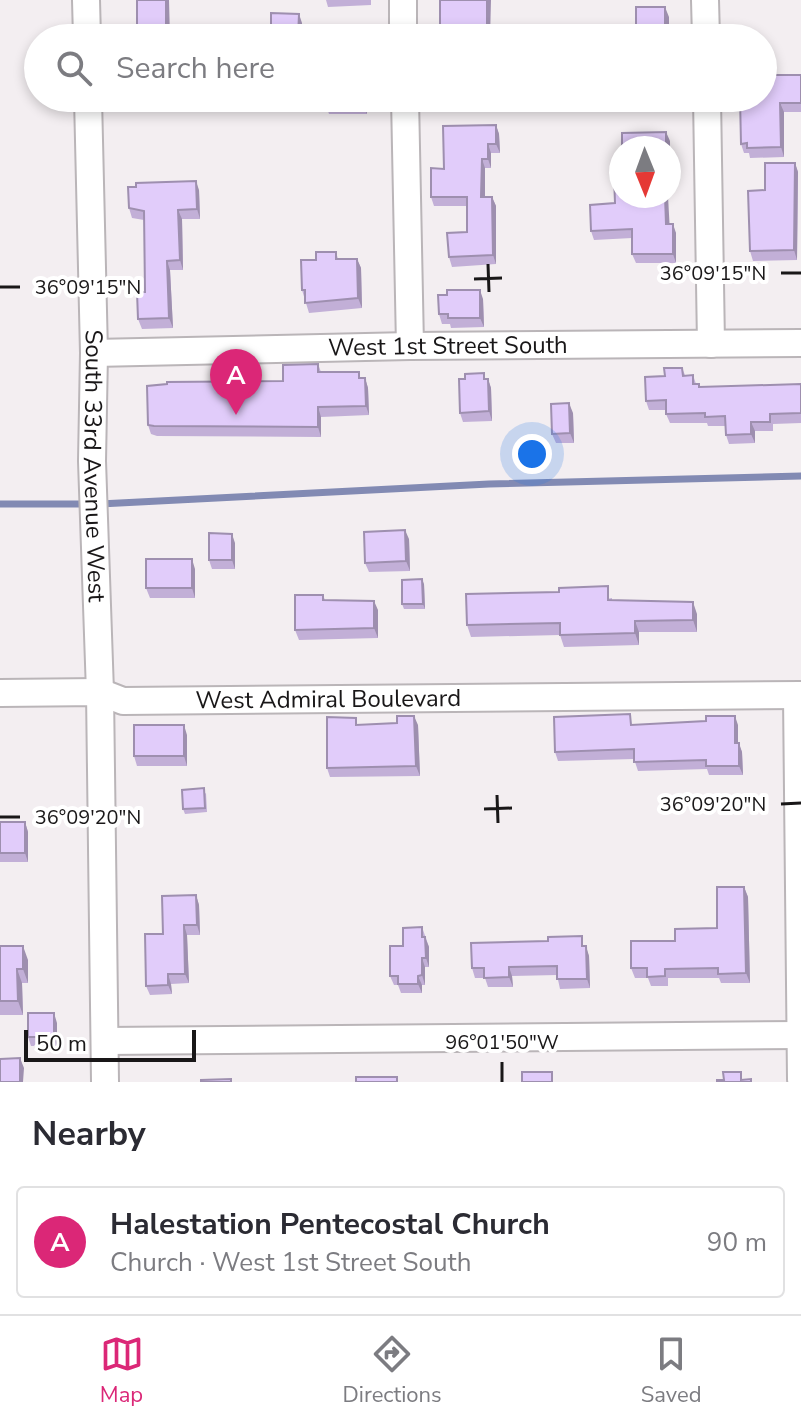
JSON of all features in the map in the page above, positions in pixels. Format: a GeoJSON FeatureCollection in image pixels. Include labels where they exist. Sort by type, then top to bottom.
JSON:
{"type":"FeatureCollection","features":[{"type":"Feature","properties":{"kind":"street"},"geometry":{"type":"LineString","coordinates":[[86,0],[87,24]]}},
{"type":"Feature","properties":{"kind":"street"},"geometry":{"type":"LineString","coordinates":[[403,0],[403,24]]}},
{"type":"Feature","properties":{"kind":"street"},"geometry":{"type":"LineString","coordinates":[[705,0],[706,24]]}},
{"type":"Feature","properties":{"kind":"street","name":"South 33rd Avenue West"},"geometry":{"type":"LineString","coordinates":[[88,112],[105,1082]]}},
{"type":"Feature","properties":{"kind":"street"},"geometry":{"type":"LineString","coordinates":[[405,112],[410,346]]}},
{"type":"Feature","properties":{"kind":"street"},"geometry":{"type":"LineString","coordinates":[[707,112],[711,344]]}},
{"type":"Feature","properties":{"kind":"street","name":"West 1st Street South"},"geometry":{"type":"LineString","coordinates":[[94,353],[410,346],[801,343]]}},
{"type":"Feature","properties":{"kind":"street","name":"West Admiral Boulevard"},"geometry":{"type":"LineString","coordinates":[[0,693],[100,692],[123,701],[799,696]]}},
{"type":"Feature","properties":{"kind":"street"},"geometry":{"type":"LineString","coordinates":[[799,696],[801,1079]]}},
{"type":"Feature","properties":{"kind":"street"},"geometry":{"type":"LineString","coordinates":[[105,1041],[800,1035]]}},
{"type":"Feature","properties":{"kind":"building"},"geometry":{"type":"Polygon","coordinates":[[[137,0],[166,0],[166,24],[137,24],[137,0]]]}},
{"type":"Feature","properties":{"kind":"building"},"geometry":{"type":"Polygon","coordinates":[[[440,0],[487,0],[487,24],[440,24],[440,0]]]}},
{"type":"Feature","properties":{"kind":"building"},"geometry":{"type":"Polygon","coordinates":[[[636,7],[665,7],[665,24],[636,24],[636,7]]]}},
{"type":"Feature","properties":{"kind":"building"},"geometry":{"type":"Polygon","coordinates":[[[271,13],[299,14],[299,24],[271,24],[271,13]]]}},
{"type":"Feature","properties":{"kind":"building"},"geometry":{"type":"Polygon","coordinates":[[[777,75],[801,75],[801,103],[780,103],[781,147],[747,148],[747,143],[741,144],[740,112],[777,112],[777,75]]]}},
{"type":"Feature","properties":{"kind":"building"},"geometry":{"type":"Polygon","coordinates":[[[496,125],[496,144],[488,144],[488,159],[482,159],[481,197],[492,197],[493,255],[449,257],[447,233],[467,232],[467,197],[431,197],[431,168],[444,169],[443,126],[496,125]]]}},
{"type":"Feature","properties":{"kind":"building"},"geometry":{"type":"Polygon","coordinates":[[[666,132],[666,136],[622,136],[622,133],[666,132]]]}},
{"type":"Feature","properties":{"kind":"building"},"geometry":{"type":"Polygon","coordinates":[[[765,163],[795,163],[794,250],[750,251],[748,191],[765,190],[765,163]]]}},
{"type":"Feature","properties":{"kind":"building"},"geometry":{"type":"Polygon","coordinates":[[[196,181],[197,209],[178,210],[180,260],[167,261],[169,318],[138,319],[137,292],[145,292],[144,211],[129,208],[128,187],[136,187],[136,183],[196,181]]]}},
{"type":"Feature","properties":{"kind":"building"},"geometry":{"type":"Polygon","coordinates":[[[590,205],[665,208],[666,224],[673,224],[673,254],[632,254],[632,229],[591,231],[590,205]]]}},
{"type":"Feature","properties":{"kind":"building"},"geometry":{"type":"Polygon","coordinates":[[[316,252],[336,252],[336,259],[357,259],[358,298],[305,303],[301,260],[316,260],[316,252]]]}},
{"type":"Feature","properties":{"kind":"building"},"geometry":{"type":"Polygon","coordinates":[[[447,290],[480,290],[480,318],[448,318],[448,314],[439,314],[438,295],[447,295],[447,290]]]}},
{"type":"Feature","properties":{"kind":"building"},"geometry":{"type":"Polygon","coordinates":[[[318,364],[318,372],[359,372],[359,378],[365,378],[366,406],[318,407],[318,427],[148,425],[147,386],[167,382],[283,381],[283,365],[318,364]]]}},
{"type":"Feature","properties":{"kind":"building"},"geometry":{"type":"Polygon","coordinates":[[[664,368],[682,368],[683,376],[693,375],[693,384],[699,384],[699,387],[801,384],[801,413],[770,414],[770,422],[751,422],[751,434],[726,435],[725,416],[666,414],[666,400],[646,401],[645,377],[665,376],[664,368]]]}},
{"type":"Feature","properties":{"kind":"building"},"geometry":{"type":"Polygon","coordinates":[[[484,373],[484,379],[488,379],[489,411],[460,413],[459,379],[465,379],[465,374],[484,373]]]}},
{"type":"Feature","properties":{"kind":"building"},"geometry":{"type":"Polygon","coordinates":[[[569,403],[570,433],[552,434],[551,404],[569,403]]]}},
{"type":"Feature","properties":{"kind":"building"},"geometry":{"type":"Polygon","coordinates":[[[405,530],[406,561],[365,563],[364,532],[405,530]]]}},
{"type":"Feature","properties":{"kind":"building"},"geometry":{"type":"Polygon","coordinates":[[[209,533],[232,534],[232,560],[209,560],[209,533]]]}},
{"type":"Feature","properties":{"kind":"building"},"geometry":{"type":"Polygon","coordinates":[[[146,559],[192,559],[192,588],[146,588],[146,559]]]}},
{"type":"Feature","properties":{"kind":"building"},"geometry":{"type":"Polygon","coordinates":[[[422,579],[423,604],[402,604],[402,580],[422,579]]]}},
{"type":"Feature","properties":{"kind":"building"},"geometry":{"type":"Polygon","coordinates":[[[608,586],[608,600],[693,602],[693,620],[635,621],[635,633],[560,635],[560,623],[467,625],[466,594],[559,592],[559,588],[608,586]]]}},
{"type":"Feature","properties":{"kind":"building"},"geometry":{"type":"Polygon","coordinates":[[[295,595],[323,595],[323,600],[374,601],[374,628],[295,630],[295,595]]]}},
{"type":"Feature","properties":{"kind":"building"},"geometry":{"type":"Polygon","coordinates":[[[630,714],[631,725],[706,721],[706,716],[735,716],[739,766],[706,766],[706,760],[634,762],[634,749],[555,752],[554,717],[630,714]]]}},
{"type":"Feature","properties":{"kind":"building"},"geometry":{"type":"Polygon","coordinates":[[[397,716],[414,716],[416,766],[327,768],[327,717],[356,718],[356,725],[397,723],[397,716]]]}},
{"type":"Feature","properties":{"kind":"building"},"geometry":{"type":"Polygon","coordinates":[[[134,725],[184,725],[184,756],[134,756],[134,725]]]}},
{"type":"Feature","properties":{"kind":"building"},"geometry":{"type":"Polygon","coordinates":[[[204,788],[205,808],[183,809],[182,790],[204,788]]]}},
{"type":"Feature","properties":{"kind":"building"},"geometry":{"type":"Polygon","coordinates":[[[0,822],[25,822],[25,853],[0,853],[0,822]]]}},
{"type":"Feature","properties":{"kind":"building"},"geometry":{"type":"Polygon","coordinates":[[[717,887],[744,887],[746,973],[718,974],[718,968],[665,969],[665,976],[647,977],[647,968],[631,968],[631,941],[675,941],[675,929],[717,928],[717,887]]]}},
{"type":"Feature","properties":{"kind":"building"},"geometry":{"type":"Polygon","coordinates":[[[196,895],[197,925],[184,925],[185,974],[168,974],[168,985],[146,986],[145,934],[163,934],[162,896],[196,895]]]}},
{"type":"Feature","properties":{"kind":"building"},"geometry":{"type":"Polygon","coordinates":[[[422,927],[426,958],[422,958],[422,975],[418,976],[418,984],[398,984],[398,976],[390,976],[390,946],[403,946],[403,928],[422,927]]]}},
{"type":"Feature","properties":{"kind":"building"},"geometry":{"type":"Polygon","coordinates":[[[582,936],[582,946],[586,946],[587,979],[557,979],[557,966],[509,967],[509,977],[484,978],[484,968],[472,968],[471,943],[548,941],[548,937],[582,936]]]}},
{"type":"Feature","properties":{"kind":"building"},"geometry":{"type":"Polygon","coordinates":[[[0,946],[23,946],[23,969],[17,969],[18,1001],[0,1001],[0,946]]]}},
{"type":"Feature","properties":{"kind":"building"},"geometry":{"type":"Polygon","coordinates":[[[28,1013],[54,1013],[54,1037],[28,1037],[28,1013]]]}},
{"type":"Feature","properties":{"kind":"building"},"geometry":{"type":"Polygon","coordinates":[[[20,1058],[20,1082],[0,1082],[0,1059],[20,1058]]]}},
{"type":"Feature","properties":{"kind":"building"},"geometry":{"type":"Polygon","coordinates":[[[522,1072],[552,1072],[552,1082],[522,1082],[522,1072]]]}},
{"type":"Feature","properties":{"kind":"building"},"geometry":{"type":"Polygon","coordinates":[[[723,1072],[741,1072],[741,1080],[751,1079],[751,1082],[717,1082],[724,1080],[723,1072]]]}},
{"type":"Feature","properties":{"kind":"building"},"geometry":{"type":"Polygon","coordinates":[[[356,1077],[397,1077],[397,1082],[356,1082],[356,1077]]]}},
{"type":"Feature","properties":{"kind":"building"},"geometry":{"type":"Polygon","coordinates":[[[231,1079],[231,1082],[201,1082],[201,1080],[231,1079]]]}},
{"type":"Feature","properties":{"kind":"waterway"},"geometry":{"type":"LineString","coordinates":[[100,504],[489,484],[801,476]]}},
{"type":"Feature","properties":{"kind":"waterway"},"geometry":{"type":"LineString","coordinates":[[0,504],[87,504]]}},
{"type":"Feature","properties":{"kind":"place","name":"Halestation Pentecostal Church"},"geometry":{"type":"Point","coordinates":[236,415]}}]}
